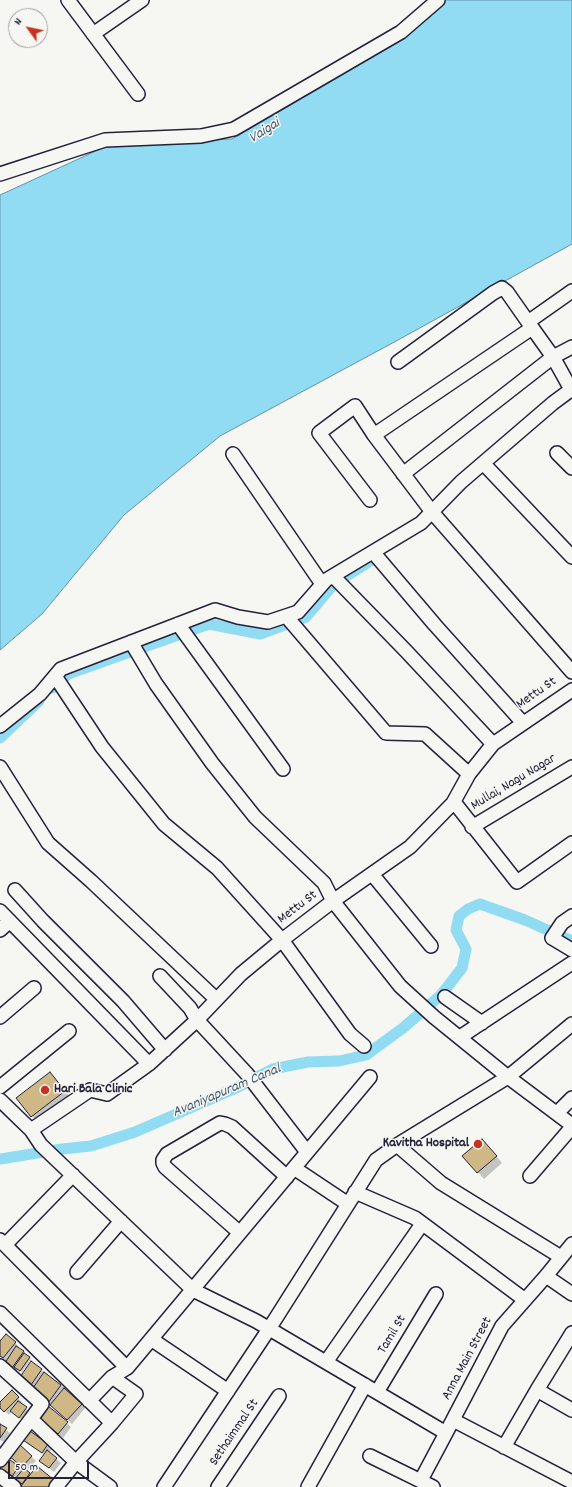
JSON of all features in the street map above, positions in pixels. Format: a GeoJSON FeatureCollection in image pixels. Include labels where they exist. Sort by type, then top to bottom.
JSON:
{"type":"FeatureCollection","features":[{"type":"Feature","properties":{"kind":"street"},"geometry":{"type":"LineString","coordinates":[[68,0],[138,94]]}},
{"type":"Feature","properties":{"kind":"street"},"geometry":{"type":"LineString","coordinates":[[92,34],[142,0]]}},
{"type":"Feature","properties":{"kind":"street"},"geometry":{"type":"LineString","coordinates":[[0,174],[105,140],[201,136],[234,129],[401,32],[438,0]]}},
{"type":"Feature","properties":{"kind":"street"},"geometry":{"type":"LineString","coordinates":[[0,726],[58,680],[61,669],[134,647],[182,630],[214,610],[238,617],[268,622],[289,620],[326,580],[337,580],[434,515],[461,482],[485,466],[553,403],[572,390],[553,357],[507,292],[502,288],[493,292],[398,362]]}},
{"type":"Feature","properties":{"kind":"street"},"geometry":{"type":"LineString","coordinates":[[374,436],[530,325],[572,291]]}},
{"type":"Feature","properties":{"kind":"street"},"geometry":{"type":"LineString","coordinates":[[403,474],[553,357],[572,347]]}},
{"type":"Feature","properties":{"kind":"street"},"geometry":{"type":"LineString","coordinates":[[370,500],[319,433],[355,406],[374,436],[434,515],[572,672]]}},
{"type":"Feature","properties":{"kind":"street"},"geometry":{"type":"LineString","coordinates":[[557,453],[572,468]]}},
{"type":"Feature","properties":{"kind":"street"},"geometry":{"type":"LineString","coordinates":[[233,454],[322,584]]}},
{"type":"Feature","properties":{"kind":"street"},"geometry":{"type":"LineString","coordinates":[[485,466],[572,556]]}},
{"type":"Feature","properties":{"kind":"street"},"geometry":{"type":"LineString","coordinates":[[376,555],[523,723]]}},
{"type":"Feature","properties":{"kind":"street"},"geometry":{"type":"LineString","coordinates":[[337,580],[493,744]]}},
{"type":"Feature","properties":{"kind":"street"},"geometry":{"type":"LineString","coordinates":[[289,620],[386,733],[425,734],[469,774]]}},
{"type":"Feature","properties":{"kind":"street"},"geometry":{"type":"LineString","coordinates":[[182,630],[283,769]]}},
{"type":"Feature","properties":{"kind":"street"},"geometry":{"type":"LineString","coordinates":[[134,647],[156,684],[212,763],[256,817],[324,883],[333,901],[400,986],[434,1017],[508,1077],[557,1113],[572,1126],[530,1176]]}},
{"type":"Feature","properties":{"kind":"street"},"geometry":{"type":"LineString","coordinates":[[58,680],[102,747],[164,824],[217,868],[282,940],[350,1034],[364,1046]]}},
{"type":"Feature","properties":{"kind":"street","name":"Mettu St"},"geometry":{"type":"LineString","coordinates":[[31,1130],[90,1090],[108,1094],[149,1064],[196,1020],[241,974],[333,901],[410,847],[454,802],[469,774],[493,744],[572,690]]}},
{"type":"Feature","properties":{"kind":"street"},"geometry":{"type":"LineString","coordinates":[[0,767],[48,843],[91,881],[216,999]]}},
{"type":"Feature","properties":{"kind":"street","name":"Mullai, Nagu Nagar"},"geometry":{"type":"LineString","coordinates":[[472,827],[572,767]]}},
{"type":"Feature","properties":{"kind":"street"},"geometry":{"type":"LineString","coordinates":[[454,802],[472,827],[517,882],[572,843]]}},
{"type":"Feature","properties":{"kind":"street"},"geometry":{"type":"LineString","coordinates":[[372,874],[431,946]]}},
{"type":"Feature","properties":{"kind":"street"},"geometry":{"type":"LineString","coordinates":[[15,890],[43,921],[122,1001],[165,1050]]}},
{"type":"Feature","properties":{"kind":"street"},"geometry":{"type":"LineString","coordinates":[[0,911],[5,926],[149,1064]]}},
{"type":"Feature","properties":{"kind":"street"},"geometry":{"type":"LineString","coordinates":[[567,920],[552,938],[572,950]]}},
{"type":"Feature","properties":{"kind":"street"},"geometry":{"type":"LineString","coordinates":[[460,1037],[572,963]]}},
{"type":"Feature","properties":{"kind":"street"},"geometry":{"type":"LineString","coordinates":[[160,976],[190,1008],[196,1020],[247,1074],[307,1152]]}},
{"type":"Feature","properties":{"kind":"street"},"geometry":{"type":"LineString","coordinates":[[0,1017],[34,988]]}},
{"type":"Feature","properties":{"kind":"street"},"geometry":{"type":"LineString","coordinates":[[445,997],[482,1023]]}},
{"type":"Feature","properties":{"kind":"street"},"geometry":{"type":"LineString","coordinates":[[164,1487],[269,1330],[376,1160],[396,1145],[508,1077],[572,1024]]}},
{"type":"Feature","properties":{"kind":"street"},"geometry":{"type":"LineString","coordinates":[[0,1087],[69,1031]]}},
{"type":"Feature","properties":{"kind":"street"},"geometry":{"type":"LineString","coordinates":[[89,1401],[112,1377],[127,1368],[370,1077]]}},
{"type":"Feature","properties":{"kind":"street"},"geometry":{"type":"LineString","coordinates":[[557,1113],[572,1098]]}},
{"type":"Feature","properties":{"kind":"street"},"geometry":{"type":"LineString","coordinates":[[0,1100],[31,1130],[54,1157],[193,1290],[326,1362],[446,1434]]}},
{"type":"Feature","properties":{"kind":"street"},"geometry":{"type":"LineString","coordinates":[[240,1233],[163,1163],[163,1160],[167,1154],[220,1123],[232,1127],[290,1172],[348,1204]]}},
{"type":"Feature","properties":{"kind":"street"},"geometry":{"type":"LineString","coordinates":[[396,1145],[441,1183],[561,1257]]}},
{"type":"Feature","properties":{"kind":"street"},"geometry":{"type":"LineString","coordinates":[[73,1175],[3,1242],[127,1368]]}},
{"type":"Feature","properties":{"kind":"street"},"geometry":{"type":"LineString","coordinates":[[355,1192],[415,1218],[525,1300]]}},
{"type":"Feature","properties":{"kind":"street"},"geometry":{"type":"LineString","coordinates":[[76,1272],[121,1221]]}},
{"type":"Feature","properties":{"kind":"street"},"geometry":{"type":"LineString","coordinates":[[326,1362],[422,1224]]}},
{"type":"Feature","properties":{"kind":"street","name":"Anna Main Street"},"geometry":{"type":"LineString","coordinates":[[421,1480],[454,1420],[502,1326],[572,1244]]}},
{"type":"Feature","properties":{"kind":"street"},"geometry":{"type":"LineString","coordinates":[[546,1276],[572,1294]]}},
{"type":"Feature","properties":{"kind":"street","name":"Tamil St"},"geometry":{"type":"LineString","coordinates":[[377,1392],[436,1294]]}},
{"type":"Feature","properties":{"kind":"street"},"geometry":{"type":"LineString","coordinates":[[0,1313],[112,1423]]}},
{"type":"Feature","properties":{"kind":"street"},"geometry":{"type":"LineString","coordinates":[[504,1447],[572,1333]]}},
{"type":"Feature","properties":{"kind":"street"},"geometry":{"type":"LineString","coordinates":[[151,1339],[228,1391]]}},
{"type":"Feature","properties":{"kind":"street"},"geometry":{"type":"LineString","coordinates":[[0,1366],[42,1404],[1,1455]]}},
{"type":"Feature","properties":{"kind":"street"},"geometry":{"type":"LineString","coordinates":[[56,1487],[136,1394],[112,1377]]}},
{"type":"Feature","properties":{"kind":"street"},"geometry":{"type":"LineString","coordinates":[[308,1487],[365,1385]]}},
{"type":"Feature","properties":{"kind":"street"},"geometry":{"type":"LineString","coordinates":[[537,1390],[572,1410]]}},
{"type":"Feature","properties":{"kind":"street","name":"Sethaimmal St"},"geometry":{"type":"LineString","coordinates":[[218,1487],[279,1396]]}},
{"type":"Feature","properties":{"kind":"street"},"geometry":{"type":"LineString","coordinates":[[31,1419],[76,1462],[110,1487]]}},
{"type":"Feature","properties":{"kind":"street"},"geometry":{"type":"LineString","coordinates":[[454,1420],[572,1482]]}},
{"type":"Feature","properties":{"kind":"street"},"geometry":{"type":"LineString","coordinates":[[370,1456],[433,1487]]}},
{"type":"Feature","properties":{"kind":"street"},"geometry":{"type":"LineString","coordinates":[[0,1476],[14,1487]]}},
{"type":"Feature","properties":{"kind":"water","name":"Vaigai"},"geometry":{"type":"Polygon","coordinates":[[[444,0],[572,0],[572,244],[220,436],[124,515],[42,614],[0,650],[0,195],[111,144],[232,139],[340,76],[407,34],[444,0]]]}},
{"type":"Feature","properties":{"kind":"building"},"geometry":{"type":"Polygon","coordinates":[[[50,1072],[65,1091],[31,1117],[16,1098],[50,1072]]]}},
{"type":"Feature","properties":{"kind":"building"},"geometry":{"type":"Polygon","coordinates":[[[482,1139],[497,1156],[477,1173],[462,1156],[482,1139]]]}},
{"type":"Feature","properties":{"kind":"building"},"geometry":{"type":"Polygon","coordinates":[[[6,1334],[16,1342],[3,1358],[0,1356],[0,1341],[6,1334]]]}},
{"type":"Feature","properties":{"kind":"building"},"geometry":{"type":"Polygon","coordinates":[[[16,1346],[24,1351],[12,1368],[5,1363],[16,1346]]]}},
{"type":"Feature","properties":{"kind":"building"},"geometry":{"type":"Polygon","coordinates":[[[24,1353],[30,1357],[20,1371],[14,1367],[24,1353]]]}},
{"type":"Feature","properties":{"kind":"building"},"geometry":{"type":"Polygon","coordinates":[[[31,1361],[42,1369],[31,1385],[20,1377],[31,1361]]]}},
{"type":"Feature","properties":{"kind":"building"},"geometry":{"type":"Polygon","coordinates":[[[44,1372],[61,1385],[48,1403],[31,1391],[44,1372]]]}},
{"type":"Feature","properties":{"kind":"building"},"geometry":{"type":"Polygon","coordinates":[[[64,1388],[82,1404],[67,1420],[50,1405],[64,1388]]]}},
{"type":"Feature","properties":{"kind":"building"},"geometry":{"type":"Polygon","coordinates":[[[12,1390],[19,1397],[4,1412],[0,1408],[0,1402],[12,1390]]]}},
{"type":"Feature","properties":{"kind":"building"},"geometry":{"type":"Polygon","coordinates":[[[18,1401],[27,1407],[19,1418],[10,1411],[18,1401]]]}},
{"type":"Feature","properties":{"kind":"building"},"geometry":{"type":"Polygon","coordinates":[[[48,1406],[68,1422],[58,1434],[38,1417],[48,1406]]]}},
{"type":"Feature","properties":{"kind":"building"},"geometry":{"type":"Polygon","coordinates":[[[0,1424],[7,1428],[0,1438],[0,1424]]]}},
{"type":"Feature","properties":{"kind":"building"},"geometry":{"type":"Polygon","coordinates":[[[30,1431],[48,1444],[42,1453],[23,1440],[30,1431]]]}},
{"type":"Feature","properties":{"kind":"building"},"geometry":{"type":"Polygon","coordinates":[[[18,1443],[32,1456],[22,1467],[8,1455],[18,1443]]]}},
{"type":"Feature","properties":{"kind":"building"},"geometry":{"type":"Polygon","coordinates":[[[47,1450],[57,1458],[49,1468],[39,1461],[47,1450]]]}},
{"type":"Feature","properties":{"kind":"building"},"geometry":{"type":"Polygon","coordinates":[[[7,1458],[19,1466],[11,1478],[0,1470],[7,1458]]]}},
{"type":"Feature","properties":{"kind":"building"},"geometry":{"type":"Polygon","coordinates":[[[37,1466],[54,1480],[49,1487],[22,1487],[21,1486],[37,1466]]]}},
{"type":"Feature","properties":{"kind":"building"},"geometry":{"type":"Polygon","coordinates":[[[24,1468],[30,1473],[22,1484],[15,1479],[24,1468]]]}},
{"type":"Feature","properties":{"kind":"waterway"},"geometry":{"type":"LineString","coordinates":[[53,688],[68,674],[209,624],[260,634],[306,617],[334,584],[373,559]]}},
{"type":"Feature","properties":{"kind":"waterway"},"geometry":{"type":"LineString","coordinates":[[0,738],[39,701]]}},
{"type":"Feature","properties":{"kind":"waterway","name":"Avaniyapuram Canal"},"geometry":{"type":"LineString","coordinates":[[0,1159],[91,1146],[135,1132],[236,1088],[273,1069],[308,1062],[339,1061],[366,1055],[403,1028],[441,995],[462,968],[466,949],[456,930],[459,916],[468,909],[480,904],[525,920],[572,941]]}},
{"type":"Feature","properties":{"kind":"place","name":"Hari Bala Clinic"},"geometry":{"type":"Point","coordinates":[45,1090]}},
{"type":"Feature","properties":{"kind":"place","name":"Kavitha Hospital"},"geometry":{"type":"Point","coordinates":[478,1144]}}]}
